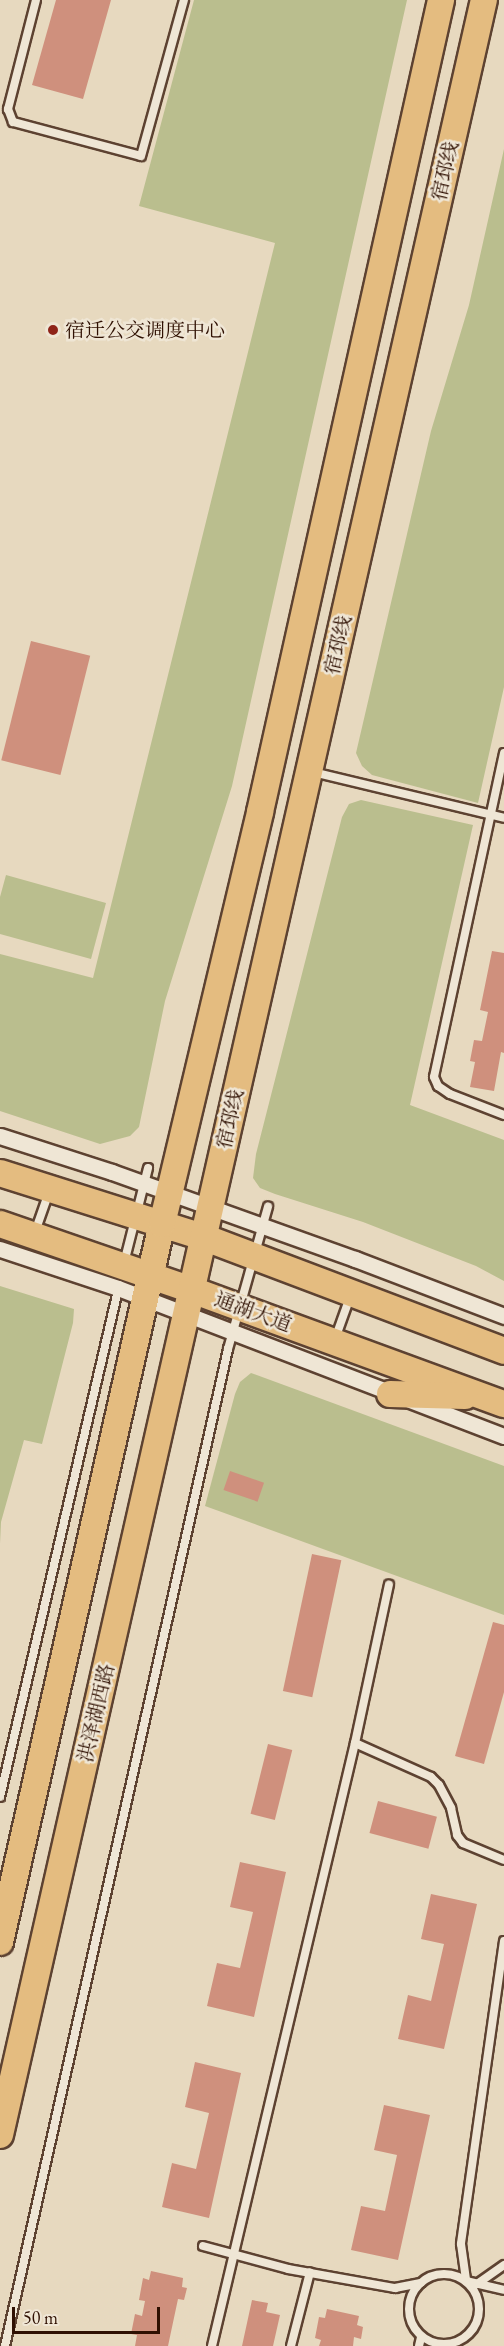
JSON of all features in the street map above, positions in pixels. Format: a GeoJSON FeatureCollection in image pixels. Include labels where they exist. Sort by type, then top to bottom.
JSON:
{"type":"FeatureCollection","features":[{"type":"Feature","properties":{"kind":"main road","name":"宿邳线"},"geometry":{"type":"LineString","coordinates":[[148,1288],[262,800],[441,0]]}},
{"type":"Feature","properties":{"kind":"main road","name":"宿邳线"},"geometry":{"type":"LineString","coordinates":[[192,1290],[484,0]]}},
{"type":"Feature","properties":{"kind":"main road"},"geometry":{"type":"LineString","coordinates":[[0,1173],[203,1237],[504,1351]]}},
{"type":"Feature","properties":{"kind":"main road","name":"通湖大道"},"geometry":{"type":"LineString","coordinates":[[0,1224],[34,1236],[121,1278],[148,1288],[192,1290],[494,1400]]}},
{"type":"Feature","properties":{"kind":"main road"},"geometry":{"type":"LineString","coordinates":[[0,1942],[148,1288]]}},
{"type":"Feature","properties":{"kind":"main road","name":"洪泽湖西路"},"geometry":{"type":"LineString","coordinates":[[0,2135],[192,1290]]}},
{"type":"Feature","properties":{"kind":"main road"},"geometry":{"type":"LineString","coordinates":[[390,1394],[494,1400]]}},
{"type":"Feature","properties":{"kind":"street"},"geometry":{"type":"LineString","coordinates":[[0,1136],[356,1259],[504,1316]]}},
{"type":"Feature","properties":{"kind":"street"},"geometry":{"type":"LineString","coordinates":[[0,1249],[121,1278]]}},
{"type":"Feature","properties":{"kind":"street"},"geometry":{"type":"LineString","coordinates":[[148,1288],[186,1315],[504,1436]]}},
{"type":"Feature","properties":{"kind":"lane"},"geometry":{"type":"LineString","coordinates":[[36,0],[8,109],[13,122],[141,156],[184,0]]}},
{"type":"Feature","properties":{"kind":"lane"},"geometry":{"type":"LineString","coordinates":[[504,753],[434,1077],[438,1086],[450,1094],[504,1115]]}},
{"type":"Feature","properties":{"kind":"lane"},"geometry":{"type":"LineString","coordinates":[[309,771],[504,818]]}},
{"type":"Feature","properties":{"kind":"lane"},"geometry":{"type":"LineString","coordinates":[[0,1797],[148,1168]]}},
{"type":"Feature","properties":{"kind":"lane"},"geometry":{"type":"LineString","coordinates":[[34,1236],[50,1189]]}},
{"type":"Feature","properties":{"kind":"lane"},"geometry":{"type":"LineString","coordinates":[[5,2346],[232,1334],[268,1207]]}},
{"type":"Feature","properties":{"kind":"lane"},"geometry":{"type":"LineString","coordinates":[[334,1342],[352,1293]]}},
{"type":"Feature","properties":{"kind":"lane"},"geometry":{"type":"LineString","coordinates":[[212,2346],[355,1743],[389,1586]]}},
{"type":"Feature","properties":{"kind":"lane"},"geometry":{"type":"LineString","coordinates":[[355,1743],[431,1777],[440,1785],[451,1808],[457,1835],[463,1843],[504,1860]]}},
{"type":"Feature","properties":{"kind":"lane"},"geometry":{"type":"LineString","coordinates":[[504,1941],[461,2244],[466,2281],[478,2300],[477,2322],[463,2339],[453,2345],[442,2345],[421,2337],[412,2322],[409,2304],[413,2292],[431,2276],[443,2274],[466,2281],[477,2284],[504,2290]]}},
{"type":"Feature","properties":{"kind":"lane"},"geometry":{"type":"LineString","coordinates":[[203,2246],[310,2272],[395,2288],[421,2283]]}},
{"type":"Feature","properties":{"kind":"lane"},"geometry":{"type":"LineString","coordinates":[[477,2284],[504,2265]]}},
{"type":"Feature","properties":{"kind":"lane"},"geometry":{"type":"LineString","coordinates":[[291,2346],[310,2272]]}},
{"type":"Feature","properties":{"kind":"lane"},"geometry":{"type":"LineString","coordinates":[[419,2346],[421,2337]]}},
{"type":"Feature","properties":{"kind":"green space"},"geometry":{"type":"Polygon","coordinates":[[[194,0],[407,0],[232,786],[165,1001],[139,1127],[130,1136],[100,1144],[0,1111],[0,954],[93,978],[275,243],[139,206],[194,0]]]}},
{"type":"Feature","properties":{"kind":"green space"},"geometry":{"type":"Polygon","coordinates":[[[504,149],[504,687],[478,803],[372,775],[362,766],[356,753],[431,431],[469,305],[504,149]]]}},
{"type":"Feature","properties":{"kind":"green space"},"geometry":{"type":"Polygon","coordinates":[[[361,800],[473,825],[410,1105],[504,1140],[504,1281],[476,1266],[363,1222],[260,1188],[253,1178],[256,1154],[342,817],[349,804],[361,800]]]}},
{"type":"Feature","properties":{"kind":"green space"},"geometry":{"type":"Polygon","coordinates":[[[6,875],[106,903],[91,959],[0,934],[0,897],[6,875]]]}},
{"type":"Feature","properties":{"kind":"green space"},"geometry":{"type":"Polygon","coordinates":[[[0,1286],[74,1309],[73,1323],[42,1444],[24,1440],[1,1522],[0,1544],[0,1286]]]}},
{"type":"Feature","properties":{"kind":"green space"},"geometry":{"type":"Polygon","coordinates":[[[251,1373],[504,1466],[504,1615],[205,1506],[235,1394],[240,1382],[251,1373]]]}},
{"type":"Feature","properties":{"kind":"building"},"geometry":{"type":"Polygon","coordinates":[[[56,0],[111,0],[83,99],[32,85],[56,0]]]}},
{"type":"Feature","properties":{"kind":"building"},"geometry":{"type":"Polygon","coordinates":[[[31,641],[90,656],[60,775],[1,760],[31,641]]]}},
{"type":"Feature","properties":{"kind":"building"},"geometry":{"type":"Polygon","coordinates":[[[492,951],[504,953],[504,1053],[501,1052],[494,1091],[470,1087],[475,1062],[470,1061],[474,1040],[482,1041],[488,1012],[480,1010],[492,951]]]}},
{"type":"Feature","properties":{"kind":"building"},"geometry":{"type":"Polygon","coordinates":[[[230,1471],[264,1483],[258,1502],[223,1490],[230,1471]]]}},
{"type":"Feature","properties":{"kind":"building"},"geometry":{"type":"Polygon","coordinates":[[[312,1554],[341,1560],[312,1697],[283,1691],[312,1554]]]}},
{"type":"Feature","properties":{"kind":"building"},"geometry":{"type":"Polygon","coordinates":[[[493,1622],[504,1625],[504,1692],[484,1764],[455,1756],[493,1622]]]}},
{"type":"Feature","properties":{"kind":"building"},"geometry":{"type":"Polygon","coordinates":[[[268,1744],[292,1750],[275,1820],[251,1814],[268,1744]]]}},
{"type":"Feature","properties":{"kind":"building"},"geometry":{"type":"Polygon","coordinates":[[[378,1801],[437,1817],[428,1849],[369,1833],[378,1801]]]}},
{"type":"Feature","properties":{"kind":"building"},"geometry":{"type":"Polygon","coordinates":[[[240,1862],[286,1872],[254,2017],[207,2006],[217,1963],[240,1968],[253,1912],[230,1907],[240,1862]]]}},
{"type":"Feature","properties":{"kind":"building"},"geometry":{"type":"Polygon","coordinates":[[[431,1894],[477,1904],[444,2049],[398,2039],[408,1995],[431,2001],[444,1944],[421,1939],[431,1894]]]}},
{"type":"Feature","properties":{"kind":"building"},"geometry":{"type":"Polygon","coordinates":[[[195,2062],[241,2073],[209,2218],[162,2207],[172,2163],[196,2169],[209,2113],[185,2107],[195,2062]]]}},
{"type":"Feature","properties":{"kind":"building"},"geometry":{"type":"Polygon","coordinates":[[[384,2105],[430,2115],[398,2260],[351,2250],[361,2206],[385,2211],[397,2155],[374,2150],[384,2105]]]}},
{"type":"Feature","properties":{"kind":"building"},"geometry":{"type":"Polygon","coordinates":[[[151,2271],[183,2278],[182,2287],[187,2288],[184,2300],[178,2299],[168,2346],[135,2346],[137,2335],[131,2334],[135,2314],[142,2316],[145,2301],[139,2300],[143,2278],[149,2280],[151,2271]]]}},
{"type":"Feature","properties":{"kind":"building"},"geometry":{"type":"Polygon","coordinates":[[[252,2300],[268,2303],[266,2312],[280,2315],[273,2346],[242,2346],[252,2300]]]}},
{"type":"Feature","properties":{"kind":"building"},"geometry":{"type":"Polygon","coordinates":[[[327,2309],[359,2316],[357,2325],[363,2327],[361,2339],[354,2337],[353,2346],[319,2346],[321,2340],[315,2338],[319,2317],[325,2318],[327,2309]]]}},
{"type":"Feature","properties":{"kind":"place","name":"宿迁公交调度中心"},"geometry":{"type":"Point","coordinates":[53,330]}}]}
